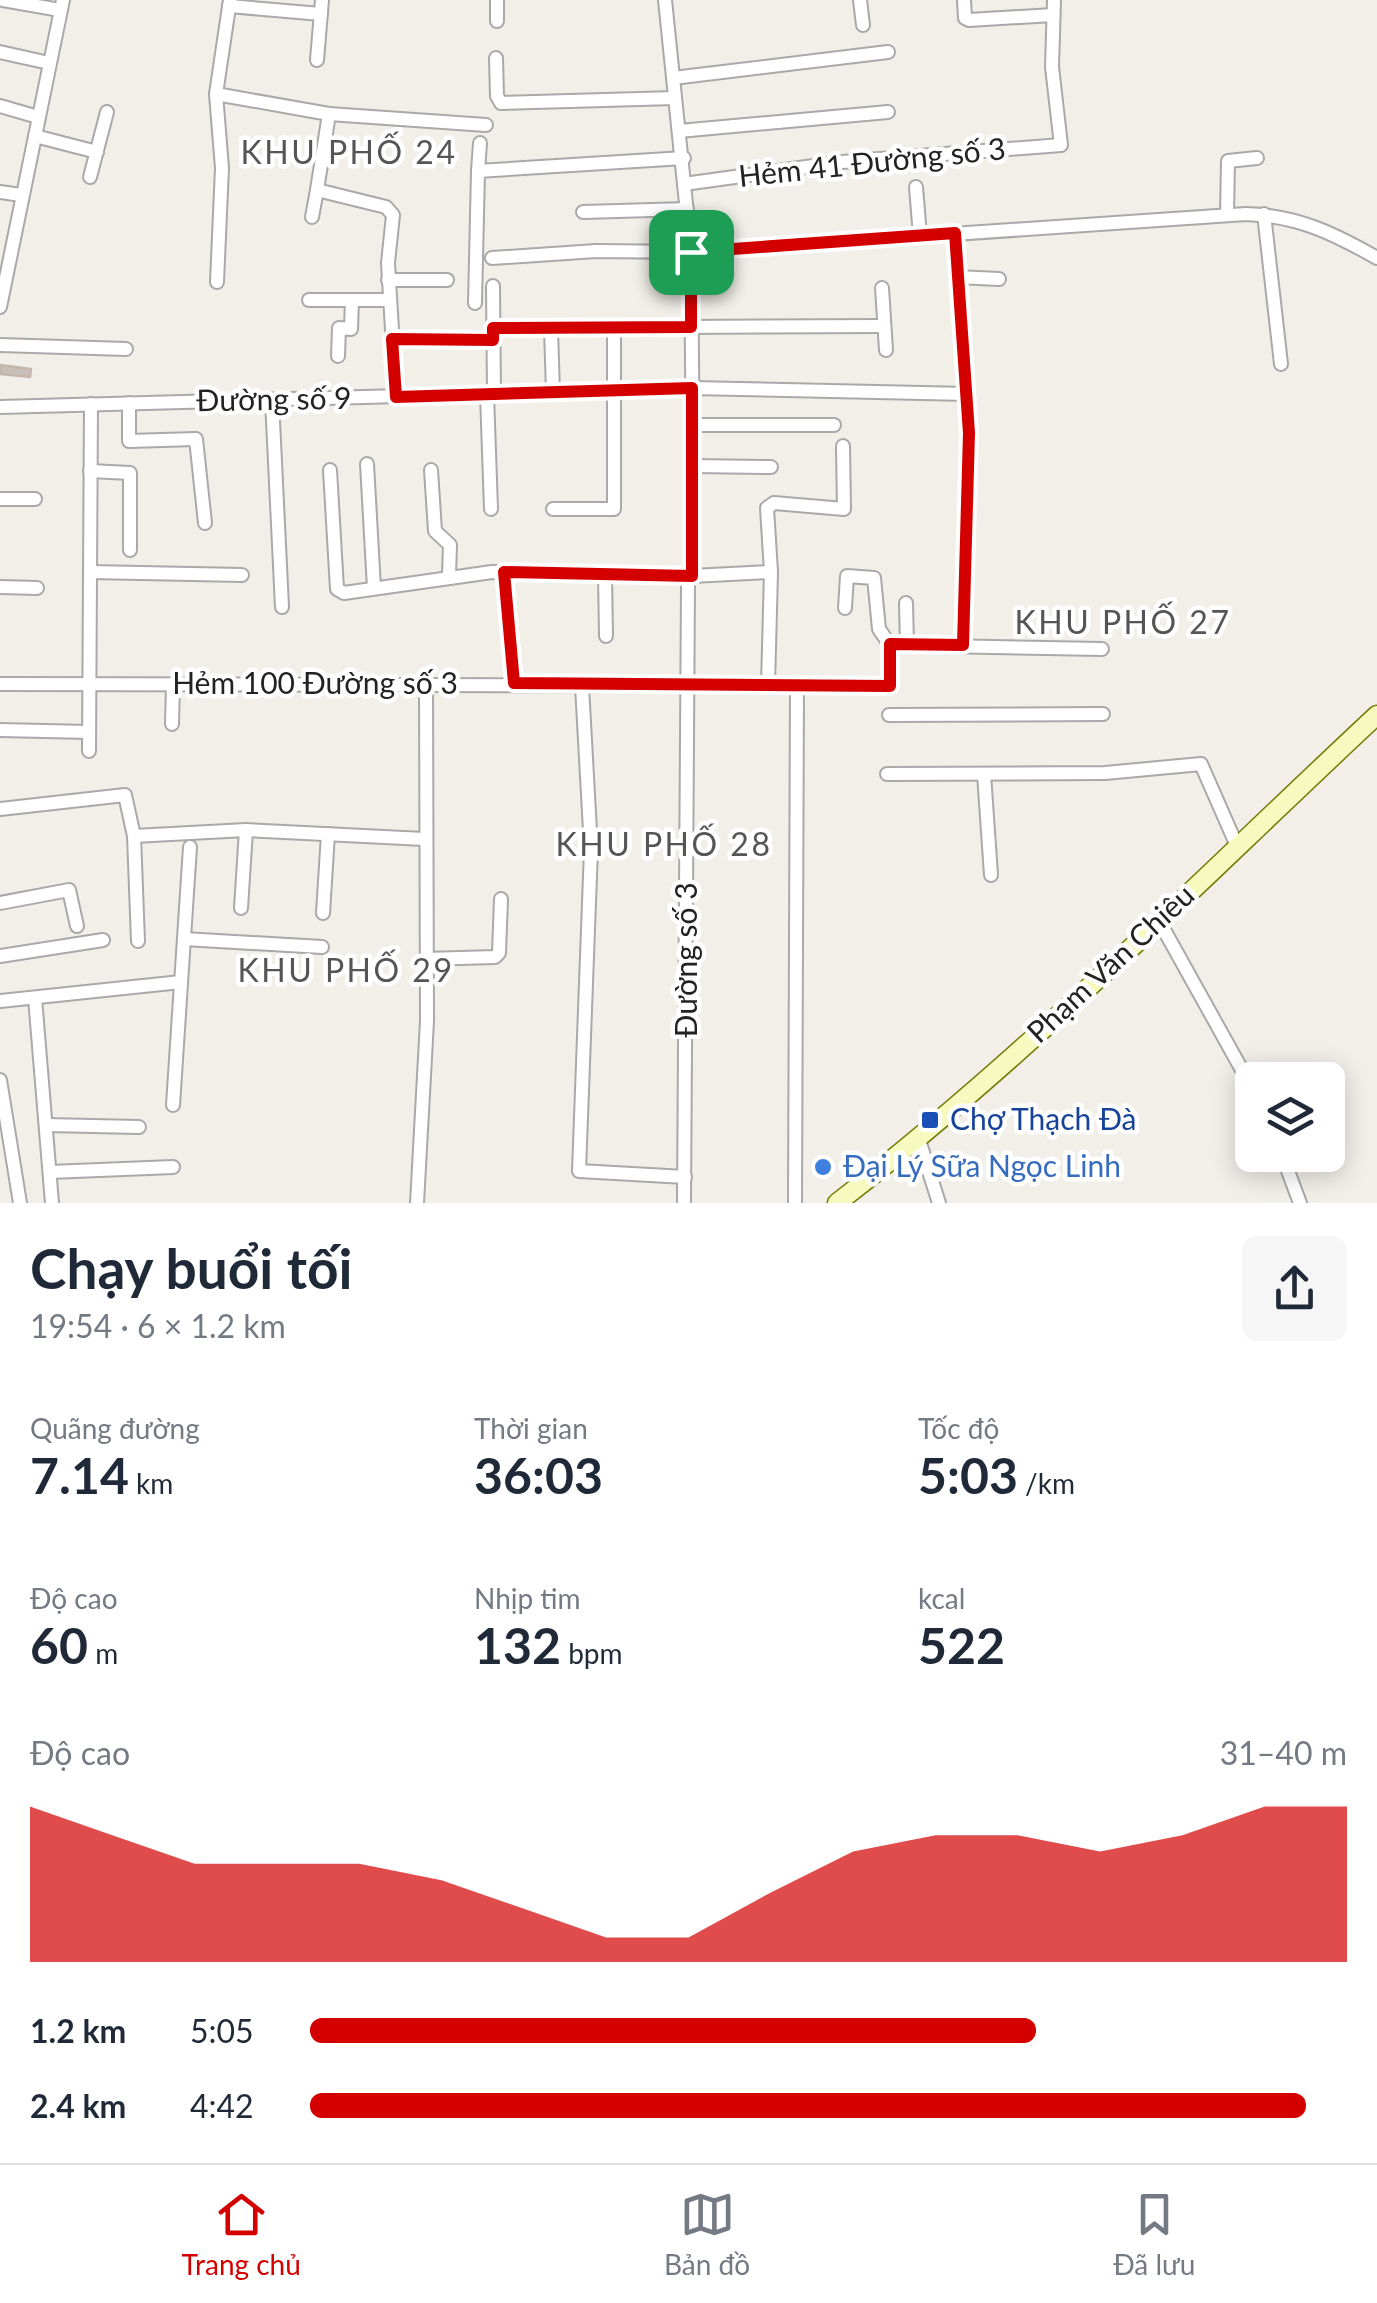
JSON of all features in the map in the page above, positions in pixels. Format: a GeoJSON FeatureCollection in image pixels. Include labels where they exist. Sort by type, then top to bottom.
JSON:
{"type":"FeatureCollection","features":[{"type":"Feature","properties":{"kind":"main road","name":"Phạm Văn Chiêu"},"geometry":{"type":"LineString","coordinates":[[837,1203],[920,1140],[1377,714]]}},
{"type":"Feature","properties":{"kind":"street"},"geometry":{"type":"LineString","coordinates":[[0,307],[62,5],[3,0]]}},
{"type":"Feature","properties":{"kind":"street"},"geometry":{"type":"LineString","coordinates":[[497,0],[497,21]]}},
{"type":"Feature","properties":{"kind":"street","name":"Đường số 3"},"geometry":{"type":"LineString","coordinates":[[665,0],[691,252],[693,466],[692,576],[688,584],[684,1203]]}},
{"type":"Feature","properties":{"kind":"street"},"geometry":{"type":"LineString","coordinates":[[860,0],[864,26]]}},
{"type":"Feature","properties":{"kind":"street"},"geometry":{"type":"LineString","coordinates":[[964,0],[964,18],[970,20],[1054,15],[1054,0]]}},
{"type":"Feature","properties":{"kind":"street"},"geometry":{"type":"LineString","coordinates":[[217,282],[222,168],[216,94],[230,3],[321,7],[318,60]]}},
{"type":"Feature","properties":{"kind":"street","name":"Hẻm 41 Đường số 3"},"geometry":{"type":"LineString","coordinates":[[684,184],[842,162],[1060,145],[1052,68],[1054,15]]}},
{"type":"Feature","properties":{"kind":"street"},"geometry":{"type":"LineString","coordinates":[[0,52],[50,63]]}},
{"type":"Feature","properties":{"kind":"street"},"geometry":{"type":"LineString","coordinates":[[673,78],[888,52]]}},
{"type":"Feature","properties":{"kind":"street"},"geometry":{"type":"LineString","coordinates":[[496,58],[497,96],[501,102],[675,98]]}},
{"type":"Feature","properties":{"kind":"street"},"geometry":{"type":"LineString","coordinates":[[216,94],[328,114],[486,125]]}},
{"type":"Feature","properties":{"kind":"street"},"geometry":{"type":"LineString","coordinates":[[0,106],[38,117]]}},
{"type":"Feature","properties":{"kind":"street"},"geometry":{"type":"LineString","coordinates":[[90,177],[107,112]]}},
{"type":"Feature","properties":{"kind":"street"},"geometry":{"type":"LineString","coordinates":[[678,131],[888,112]]}},
{"type":"Feature","properties":{"kind":"street"},"geometry":{"type":"LineString","coordinates":[[312,217],[328,114]]}},
{"type":"Feature","properties":{"kind":"street"},"geometry":{"type":"LineString","coordinates":[[35,136],[96,152]]}},
{"type":"Feature","properties":{"kind":"street"},"geometry":{"type":"LineString","coordinates":[[475,303],[480,143]]}},
{"type":"Feature","properties":{"kind":"street"},"geometry":{"type":"LineString","coordinates":[[478,171],[684,158]]}},
{"type":"Feature","properties":{"kind":"street"},"geometry":{"type":"LineString","coordinates":[[1227,214],[1228,161],[1257,158]]}},
{"type":"Feature","properties":{"kind":"street"},"geometry":{"type":"LineString","coordinates":[[913,237],[916,186]]}},
{"type":"Feature","properties":{"kind":"street"},"geometry":{"type":"LineString","coordinates":[[317,190],[391,210],[388,280],[396,397]]}},
{"type":"Feature","properties":{"kind":"street"},"geometry":{"type":"LineString","coordinates":[[0,192],[21,194]]}},
{"type":"Feature","properties":{"kind":"street"},"geometry":{"type":"LineString","coordinates":[[584,212],[686,209]]}},
{"type":"Feature","properties":{"kind":"street"},"geometry":{"type":"LineString","coordinates":[[492,258],[596,251],[691,252],[1227,214],[1289,216],[1325,229],[1377,258]]}},
{"type":"Feature","properties":{"kind":"street"},"geometry":{"type":"LineString","coordinates":[[1264,214],[1281,364]]}},
{"type":"Feature","properties":{"kind":"street"},"geometry":{"type":"LineString","coordinates":[[955,233],[968,394],[963,645]]}},
{"type":"Feature","properties":{"kind":"street"},"geometry":{"type":"LineString","coordinates":[[956,277],[999,280]]}},
{"type":"Feature","properties":{"kind":"street"},"geometry":{"type":"LineString","coordinates":[[388,280],[447,280]]}},
{"type":"Feature","properties":{"kind":"street"},"geometry":{"type":"LineString","coordinates":[[491,509],[493,286]]}},
{"type":"Feature","properties":{"kind":"street"},"geometry":{"type":"LineString","coordinates":[[882,288],[886,350]]}},
{"type":"Feature","properties":{"kind":"street"},"geometry":{"type":"LineString","coordinates":[[309,300],[389,300]]}},
{"type":"Feature","properties":{"kind":"street"},"geometry":{"type":"LineString","coordinates":[[338,356],[339,328],[351,328],[352,300]]}},
{"type":"Feature","properties":{"kind":"street"},"geometry":{"type":"LineString","coordinates":[[392,339],[551,329],[884,326]]}},
{"type":"Feature","properties":{"kind":"street"},"geometry":{"type":"LineString","coordinates":[[553,508],[614,509],[614,328]]}},
{"type":"Feature","properties":{"kind":"street"},"geometry":{"type":"LineString","coordinates":[[551,329],[552,392]]}},
{"type":"Feature","properties":{"kind":"street"},"geometry":{"type":"LineString","coordinates":[[0,344],[126,350]]}},
{"type":"Feature","properties":{"kind":"street","name":"Đường số 9"},"geometry":{"type":"LineString","coordinates":[[0,407],[692,388],[968,394]]}},
{"type":"Feature","properties":{"kind":"street"},"geometry":{"type":"LineString","coordinates":[[272,400],[282,607]]}},
{"type":"Feature","properties":{"kind":"street"},"geometry":{"type":"LineString","coordinates":[[130,403],[129,441],[196,440],[205,524]]}},
{"type":"Feature","properties":{"kind":"street"},"geometry":{"type":"LineString","coordinates":[[90,404],[90,751]]}},
{"type":"Feature","properties":{"kind":"street"},"geometry":{"type":"LineString","coordinates":[[692,425],[834,425]]}},
{"type":"Feature","properties":{"kind":"street"},"geometry":{"type":"LineString","coordinates":[[768,685],[768,508],[774,503],[844,509],[842,446]]}},
{"type":"Feature","properties":{"kind":"street"},"geometry":{"type":"LineString","coordinates":[[367,464],[374,588]]}},
{"type":"Feature","properties":{"kind":"street"},"geometry":{"type":"LineString","coordinates":[[693,466],[772,466]]}},
{"type":"Feature","properties":{"kind":"street"},"geometry":{"type":"LineString","coordinates":[[330,470],[338,589],[344,594],[449,575],[504,572],[692,576],[771,572]]}},
{"type":"Feature","properties":{"kind":"street"},"geometry":{"type":"LineString","coordinates":[[432,470],[436,531],[450,544],[449,575]]}},
{"type":"Feature","properties":{"kind":"street"},"geometry":{"type":"LineString","coordinates":[[90,471],[130,472],[130,550]]}},
{"type":"Feature","properties":{"kind":"street"},"geometry":{"type":"LineString","coordinates":[[0,499],[36,500]]}},
{"type":"Feature","properties":{"kind":"street"},"geometry":{"type":"LineString","coordinates":[[90,572],[242,574]]}},
{"type":"Feature","properties":{"kind":"street"},"geometry":{"type":"LineString","coordinates":[[504,572],[514,683]]}},
{"type":"Feature","properties":{"kind":"street"},"geometry":{"type":"LineString","coordinates":[[605,574],[606,636]]}},
{"type":"Feature","properties":{"kind":"street"},"geometry":{"type":"LineString","coordinates":[[845,608],[847,576],[874,578],[879,629],[890,644],[1102,649]]}},
{"type":"Feature","properties":{"kind":"street"},"geometry":{"type":"LineString","coordinates":[[0,587],[37,588]]}},
{"type":"Feature","properties":{"kind":"street"},"geometry":{"type":"LineString","coordinates":[[906,604],[906,644]]}},
{"type":"Feature","properties":{"kind":"street","name":"Hẻm 100 Đường số 3"},"geometry":{"type":"LineString","coordinates":[[0,684],[890,686],[890,644]]}},
{"type":"Feature","properties":{"kind":"street"},"geometry":{"type":"LineString","coordinates":[[172,724],[174,684]]}},
{"type":"Feature","properties":{"kind":"street"},"geometry":{"type":"LineString","coordinates":[[418,1203],[426,958],[426,684]]}},
{"type":"Feature","properties":{"kind":"street"},"geometry":{"type":"LineString","coordinates":[[795,1203],[796,684]]}},
{"type":"Feature","properties":{"kind":"street"},"geometry":{"type":"LineString","coordinates":[[582,686],[591,849],[579,1171],[685,1177]]}},
{"type":"Feature","properties":{"kind":"street"},"geometry":{"type":"LineString","coordinates":[[889,715],[1103,714]]}},
{"type":"Feature","properties":{"kind":"street"},"geometry":{"type":"LineString","coordinates":[[0,730],[88,732]]}},
{"type":"Feature","properties":{"kind":"street"},"geometry":{"type":"LineString","coordinates":[[887,774],[1105,773],[1200,764],[1236,846]]}},
{"type":"Feature","properties":{"kind":"street"},"geometry":{"type":"LineString","coordinates":[[984,774],[991,875]]}},
{"type":"Feature","properties":{"kind":"street"},"geometry":{"type":"LineString","coordinates":[[0,809],[125,795],[134,836],[138,941]]}},
{"type":"Feature","properties":{"kind":"street"},"geometry":{"type":"LineString","coordinates":[[134,836],[246,830],[424,839]]}},
{"type":"Feature","properties":{"kind":"street"},"geometry":{"type":"LineString","coordinates":[[241,908],[246,830]]}},
{"type":"Feature","properties":{"kind":"street"},"geometry":{"type":"LineString","coordinates":[[323,913],[328,834]]}},
{"type":"Feature","properties":{"kind":"street"},"geometry":{"type":"LineString","coordinates":[[174,1106],[190,847]]}},
{"type":"Feature","properties":{"kind":"street"},"geometry":{"type":"LineString","coordinates":[[0,903],[70,890],[77,926]]}},
{"type":"Feature","properties":{"kind":"street"},"geometry":{"type":"LineString","coordinates":[[426,958],[494,957],[499,953],[501,899]]}},
{"type":"Feature","properties":{"kind":"street"},"geometry":{"type":"LineString","coordinates":[[1158,920],[1237,1062]]}},
{"type":"Feature","properties":{"kind":"street"},"geometry":{"type":"LineString","coordinates":[[184,939],[322,947]]}},
{"type":"Feature","properties":{"kind":"street"},"geometry":{"type":"LineString","coordinates":[[0,956],[103,940]]}},
{"type":"Feature","properties":{"kind":"street"},"geometry":{"type":"LineString","coordinates":[[0,1001],[181,982]]}},
{"type":"Feature","properties":{"kind":"street"},"geometry":{"type":"LineString","coordinates":[[35,998],[52,1203]]}},
{"type":"Feature","properties":{"kind":"street"},"geometry":{"type":"LineString","coordinates":[[0,1080],[20,1203]]}},
{"type":"Feature","properties":{"kind":"street"},"geometry":{"type":"LineString","coordinates":[[46,1125],[139,1127]]}},
{"type":"Feature","properties":{"kind":"street"},"geometry":{"type":"LineString","coordinates":[[920,1140],[939,1203]]}},
{"type":"Feature","properties":{"kind":"street"},"geometry":{"type":"LineString","coordinates":[[50,1172],[173,1167]]}},
{"type":"Feature","properties":{"kind":"street"},"geometry":{"type":"LineString","coordinates":[[1288,1172],[1300,1203]]}},
{"type":"Feature","properties":{"kind":"building"},"geometry":{"type":"Polygon","coordinates":[[[0,365],[31,369],[30,377],[0,374],[0,365]]]}},
{"type":"Feature","properties":{"kind":"place","name":"Chợ Thạch Đà"},"geometry":{"type":"Point","coordinates":[930,1120]}},
{"type":"Feature","properties":{"kind":"place","name":"Đại Lý Sữa Ngọc Linh"},"geometry":{"type":"Point","coordinates":[823,1167]}},
{"type":"Feature","properties":{"kind":"district","name":"KHU PHỐ 24"},"geometry":{"type":"Point","coordinates":[349,153]}},
{"type":"Feature","properties":{"kind":"district","name":"KHU PHỐ 27"},"geometry":{"type":"Point","coordinates":[1123,623]}},
{"type":"Feature","properties":{"kind":"district","name":"KHU PHỐ 28"},"geometry":{"type":"Point","coordinates":[664,845]}},
{"type":"Feature","properties":{"kind":"district","name":"KHU PHỐ 29"},"geometry":{"type":"Point","coordinates":[346,971]}},
{"type":"Feature","properties":{"kind":"route"},"geometry":{"type":"LineString","coordinates":[[955,233],[969,433],[963,645],[890,644],[890,686],[690,688],[514,683],[504,572],[692,576],[692,388],[396,397],[392,339],[493,340],[493,328],[691,327],[691,252],[955,233]]}}]}
